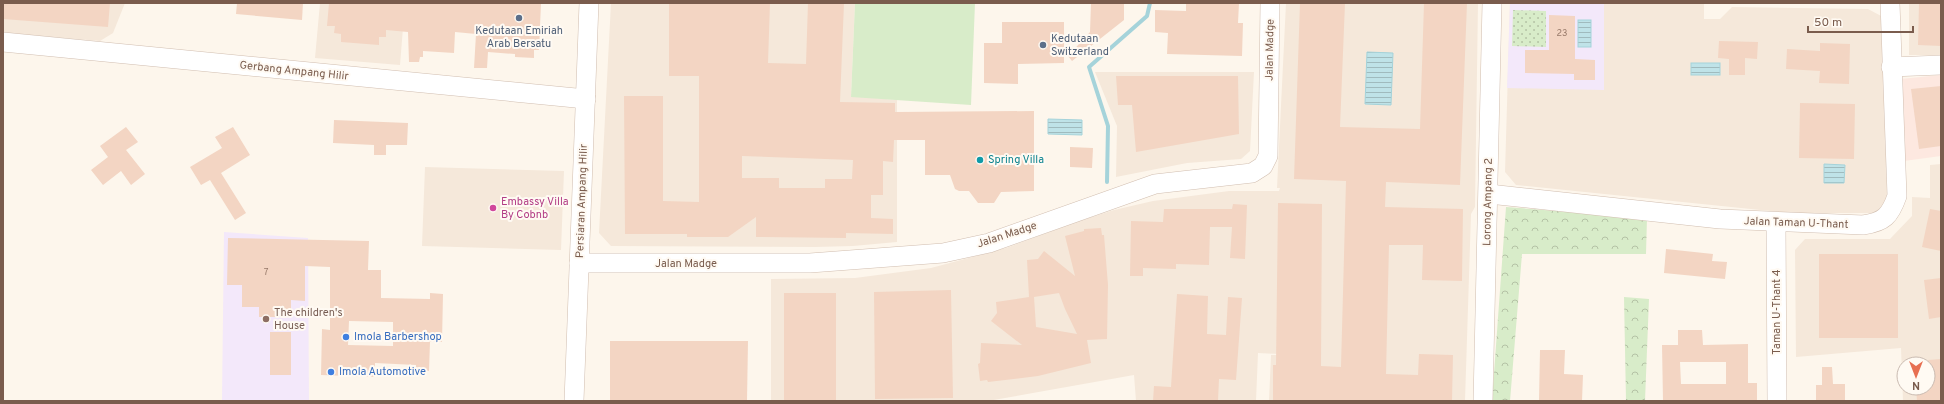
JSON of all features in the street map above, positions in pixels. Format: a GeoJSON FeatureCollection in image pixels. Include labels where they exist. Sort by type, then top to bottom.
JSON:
{"type":"FeatureCollection","features":[{"type":"Feature","properties":{"kind":"street","name":"Persiaran Ampang Hilir"},"geometry":{"type":"LineString","coordinates":[[573,400],[589,3]]}},
{"type":"Feature","properties":{"kind":"street","name":"Jalan Madge"},"geometry":{"type":"LineString","coordinates":[[579,263],[810,263],[944,253],[989,243],[1155,184],[1252,173],[1263,166],[1268,156],[1270,3]]}},
{"type":"Feature","properties":{"kind":"street","name":"Lorong Ampang 2"},"geometry":{"type":"LineString","coordinates":[[1483,401],[1489,194],[1492,3]]}},
{"type":"Feature","properties":{"kind":"street","name":"Jalan Taman U-Thant"},"geometry":{"type":"LineString","coordinates":[[1489,194],[1720,220],[1863,225],[1875,223],[1885,218],[1892,209],[1897,196],[1891,67],[1890,3]]}},
{"type":"Feature","properties":{"kind":"street","name":"Gerbang Ampang Hilir"},"geometry":{"type":"LineString","coordinates":[[3,42],[586,99]]}},
{"type":"Feature","properties":{"kind":"street"},"geometry":{"type":"LineString","coordinates":[[1891,67],[1941,65]]}},
{"type":"Feature","properties":{"kind":"street","name":"Taman U-Thant 4"},"geometry":{"type":"LineString","coordinates":[[1776,222],[1776,401]]}},
{"type":"Feature","properties":{"kind":"shaded area"},"geometry":{"type":"Polygon","coordinates":[[[3,3],[125,3],[113,33],[100,41],[3,33],[3,3]]]}},
{"type":"Feature","properties":{"kind":"shaded area"},"geometry":{"type":"Polygon","coordinates":[[[320,3],[405,3],[400,65],[315,58],[320,3]]]}},
{"type":"Feature","properties":{"kind":"shaded area"},"geometry":{"type":"Polygon","coordinates":[[[611,3],[855,3],[851,96],[897,100],[897,242],[853,246],[815,247],[611,246],[599,233],[611,3]]]}},
{"type":"Feature","properties":{"kind":"shaded area"},"geometry":{"type":"Polygon","coordinates":[[[1286,3],[1478,3],[1475,207],[1471,214],[1465,401],[1269,401],[1271,355],[1298,355],[1258,353],[1256,401],[1136,401],[1134,375],[988,401],[771,401],[771,279],[855,278],[931,268],[1006,248],[1079,221],[1114,210],[1153,201],[1229,191],[1279,191],[1280,188],[1277,188],[1286,3]]]}},
{"type":"Feature","properties":{"kind":"shaded area"},"geometry":{"type":"Polygon","coordinates":[[[1510,3],[1704,3],[1704,19],[1720,19],[1732,7],[1868,9],[1883,17],[1887,202],[1875,213],[1791,213],[1516,185],[1505,172],[1510,3]]]}},
{"type":"Feature","properties":{"kind":"shaded area"},"geometry":{"type":"Polygon","coordinates":[[[1510,3],[1604,3],[1604,90],[1507,88],[1510,3]]]}},
{"type":"Feature","properties":{"kind":"shaded area"},"geometry":{"type":"Polygon","coordinates":[[[1909,3],[1941,3],[1941,55],[1909,55],[1909,3]]]}},
{"type":"Feature","properties":{"kind":"shaded area"},"geometry":{"type":"Polygon","coordinates":[[[1095,72],[1254,72],[1250,151],[1241,159],[1187,163],[1116,177],[1117,126],[1095,72]]]}},
{"type":"Feature","properties":{"kind":"shaded area"},"geometry":{"type":"Polygon","coordinates":[[[1941,75],[1941,156],[1904,161],[1900,79],[1941,75]]]}},
{"type":"Feature","properties":{"kind":"shaded area"},"geometry":{"type":"Polygon","coordinates":[[[1941,164],[1941,401],[1903,401],[1903,396],[1936,396],[1936,356],[1901,356],[1901,348],[1796,357],[1795,250],[1805,239],[1890,239],[1912,216],[1912,197],[1930,198],[1930,165],[1941,164]]]}},
{"type":"Feature","properties":{"kind":"shaded area"},"geometry":{"type":"Polygon","coordinates":[[[425,167],[564,171],[561,250],[422,246],[425,167]]]}},
{"type":"Feature","properties":{"kind":"shaded area","name":"The children's House"},"geometry":{"type":"Polygon","coordinates":[[[224,232],[308,238],[309,401],[222,401],[224,232]]]}},
{"type":"Feature","properties":{"kind":"green space"},"geometry":{"type":"Polygon","coordinates":[[[855,3],[975,3],[971,105],[851,97],[855,3]]]}},
{"type":"Feature","properties":{"kind":"green space"},"geometry":{"type":"Polygon","coordinates":[[[1513,10],[1546,11],[1546,47],[1512,46],[1513,10]]]}},
{"type":"Feature","properties":{"kind":"green space"},"geometry":{"type":"Polygon","coordinates":[[[1506,207],[1647,218],[1646,254],[1522,254],[1510,401],[1492,401],[1506,207]]]}},
{"type":"Feature","properties":{"kind":"green space"},"geometry":{"type":"Polygon","coordinates":[[[1624,297],[1649,299],[1645,401],[1626,401],[1624,297]]]}},
{"type":"Feature","properties":{"kind":"water"},"geometry":{"type":"Polygon","coordinates":[[[1578,20],[1591,20],[1591,47],[1578,47],[1578,20]]]}},
{"type":"Feature","properties":{"kind":"water"},"geometry":{"type":"Polygon","coordinates":[[[1367,52],[1393,53],[1391,105],[1365,104],[1367,52]]]}},
{"type":"Feature","properties":{"kind":"water"},"geometry":{"type":"Polygon","coordinates":[[[1691,63],[1720,63],[1720,75],[1691,75],[1691,63]]]}},
{"type":"Feature","properties":{"kind":"water"},"geometry":{"type":"Polygon","coordinates":[[[1048,119],[1082,120],[1082,135],[1048,134],[1048,119]]]}},
{"type":"Feature","properties":{"kind":"water"},"geometry":{"type":"Polygon","coordinates":[[[1824,164],[1845,165],[1844,183],[1824,183],[1824,164]]]}},
{"type":"Feature","properties":{"kind":"building"},"geometry":{"type":"Polygon","coordinates":[[[3,3],[110,3],[108,27],[3,19],[3,3]]]}},
{"type":"Feature","properties":{"kind":"building"},"geometry":{"type":"Polygon","coordinates":[[[237,3],[303,3],[302,20],[236,14],[237,3]]]}},
{"type":"Feature","properties":{"kind":"building"},"geometry":{"type":"Polygon","coordinates":[[[329,3],[541,3],[539,50],[534,50],[534,58],[515,57],[515,54],[488,52],[487,68],[474,68],[476,34],[455,32],[454,53],[423,51],[423,57],[420,57],[419,62],[409,62],[408,32],[386,30],[386,37],[379,37],[379,45],[341,42],[341,34],[334,33],[335,26],[327,26],[329,3]]]}},
{"type":"Feature","properties":{"kind":"building"},"geometry":{"type":"Polygon","coordinates":[[[669,3],[770,3],[768,63],[806,64],[808,3],[844,3],[840,102],[895,103],[895,112],[1034,111],[1034,191],[1001,192],[994,203],[978,203],[969,191],[959,191],[955,189],[950,175],[925,175],[925,140],[894,140],[893,162],[883,161],[883,195],[871,195],[871,218],[893,219],[893,234],[846,233],[846,238],[756,237],[756,217],[728,237],[687,237],[687,234],[625,234],[624,96],[663,96],[663,201],[699,202],[699,76],[669,76],[669,3]],[[742,156],[742,178],[779,178],[779,188],[825,188],[825,179],[852,179],[853,160],[742,156]]]}},
{"type":"Feature","properties":{"kind":"building"},"geometry":{"type":"Polygon","coordinates":[[[1091,3],[1124,3],[1124,20],[1072,61],[1068,56],[1090,32],[1091,3]]]}},
{"type":"Feature","properties":{"kind":"building"},"geometry":{"type":"Polygon","coordinates":[[[1186,3],[1239,3],[1238,23],[1243,23],[1242,56],[1167,54],[1168,33],[1155,32],[1155,10],[1186,11],[1186,3]]]}},
{"type":"Feature","properties":{"kind":"building"},"geometry":{"type":"Polygon","coordinates":[[[1300,3],[1345,3],[1340,127],[1420,129],[1424,3],[1467,3],[1460,185],[1386,182],[1385,207],[1463,209],[1462,281],[1422,280],[1423,245],[1389,245],[1386,374],[1418,375],[1419,354],[1453,355],[1452,401],[1273,401],[1273,365],[1276,365],[1278,203],[1322,204],[1321,366],[1341,367],[1346,181],[1294,179],[1300,3]]]}},
{"type":"Feature","properties":{"kind":"building"},"geometry":{"type":"Polygon","coordinates":[[[1919,3],[1941,3],[1941,46],[1918,45],[1919,3]]]}},
{"type":"Feature","properties":{"kind":"building"},"geometry":{"type":"Polygon","coordinates":[[[1549,15],[1575,16],[1575,59],[1595,60],[1595,80],[1574,80],[1574,74],[1525,73],[1525,50],[1549,50],[1549,15]]]}},
{"type":"Feature","properties":{"kind":"building"},"geometry":{"type":"Polygon","coordinates":[[[1002,22],[1064,22],[1064,63],[1018,64],[1018,84],[984,83],[984,43],[1002,43],[1002,22]]]}},
{"type":"Feature","properties":{"kind":"building"},"geometry":{"type":"Polygon","coordinates":[[[1719,41],[1758,42],[1757,59],[1745,58],[1745,75],[1729,75],[1729,59],[1718,58],[1719,41]]]}},
{"type":"Feature","properties":{"kind":"building"},"geometry":{"type":"Polygon","coordinates":[[[1820,43],[1850,44],[1849,84],[1819,83],[1820,71],[1786,69],[1787,49],[1820,51],[1820,43]]]}},
{"type":"Feature","properties":{"kind":"building"},"geometry":{"type":"Polygon","coordinates":[[[1116,76],[1238,76],[1239,134],[1136,152],[1132,105],[1118,105],[1116,76]]]}},
{"type":"Feature","properties":{"kind":"building"},"geometry":{"type":"Polygon","coordinates":[[[1941,86],[1941,146],[1919,149],[1911,89],[1941,86]]]}},
{"type":"Feature","properties":{"kind":"building"},"geometry":{"type":"Polygon","coordinates":[[[1800,103],[1855,104],[1854,159],[1799,158],[1800,103]]]}},
{"type":"Feature","properties":{"kind":"building"},"geometry":{"type":"Polygon","coordinates":[[[334,120],[408,123],[407,145],[386,145],[386,155],[374,155],[374,145],[333,143],[334,120]]]}},
{"type":"Feature","properties":{"kind":"building"},"geometry":{"type":"Polygon","coordinates":[[[126,127],[138,142],[126,150],[145,174],[131,185],[121,171],[103,185],[91,170],[108,157],[100,146],[126,127]]]}},
{"type":"Feature","properties":{"kind":"building"},"geometry":{"type":"Polygon","coordinates":[[[233,127],[250,155],[221,173],[246,213],[235,220],[210,180],[201,185],[190,167],[222,148],[215,137],[233,127]]]}},
{"type":"Feature","properties":{"kind":"building"},"geometry":{"type":"Polygon","coordinates":[[[1070,147],[1093,148],[1092,168],[1070,167],[1070,147]]]}},
{"type":"Feature","properties":{"kind":"building"},"geometry":{"type":"Polygon","coordinates":[[[1233,204],[1247,205],[1245,259],[1230,258],[1232,227],[1210,227],[1209,265],[1176,264],[1176,269],[1143,268],[1143,276],[1130,276],[1131,221],[1163,222],[1164,209],[1232,209],[1233,204]]]}},
{"type":"Feature","properties":{"kind":"building"},"geometry":{"type":"Polygon","coordinates":[[[1930,209],[1941,211],[1941,251],[1922,247],[1930,209]]]}},
{"type":"Feature","properties":{"kind":"building"},"geometry":{"type":"Polygon","coordinates":[[[1101,228],[1102,235],[1104,235],[1108,285],[1107,339],[1087,340],[1091,363],[1038,376],[988,382],[987,380],[980,381],[978,364],[980,363],[981,343],[1022,345],[991,321],[997,313],[996,302],[1029,297],[1027,260],[1038,259],[1044,251],[1075,276],[1065,236],[1084,231],[1084,229],[1101,228]],[[1059,293],[1034,297],[1036,327],[1077,334],[1059,293]]]}},
{"type":"Feature","properties":{"kind":"building"},"geometry":{"type":"Polygon","coordinates":[[[228,238],[369,241],[368,270],[381,270],[381,298],[430,299],[430,293],[443,294],[442,342],[430,342],[429,371],[416,371],[416,365],[375,363],[375,377],[321,375],[322,329],[330,330],[330,267],[305,266],[305,301],[291,300],[291,310],[275,310],[275,317],[259,317],[259,307],[242,307],[242,285],[227,285],[228,238]],[[349,321],[348,345],[393,346],[393,322],[349,321]]]}},
{"type":"Feature","properties":{"kind":"building"},"geometry":{"type":"Polygon","coordinates":[[[1666,249],[1713,254],[1712,261],[1727,262],[1725,279],[1664,273],[1666,249]]]}},
{"type":"Feature","properties":{"kind":"building"},"geometry":{"type":"Polygon","coordinates":[[[1819,254],[1898,254],[1898,338],[1819,338],[1819,254]]]}},
{"type":"Feature","properties":{"kind":"building"},"geometry":{"type":"Polygon","coordinates":[[[1941,278],[1941,317],[1929,319],[1924,280],[1941,278]]]}},
{"type":"Feature","properties":{"kind":"building"},"geometry":{"type":"Polygon","coordinates":[[[951,290],[953,398],[875,399],[874,292],[951,290]]]}},
{"type":"Feature","properties":{"kind":"building"},"geometry":{"type":"Polygon","coordinates":[[[784,293],[836,293],[836,401],[784,401],[784,293]]]}},
{"type":"Feature","properties":{"kind":"building"},"geometry":{"type":"Polygon","coordinates":[[[1177,294],[1208,296],[1207,334],[1226,335],[1228,297],[1242,298],[1236,380],[1219,379],[1218,401],[1153,401],[1154,386],[1171,387],[1177,294]]]}},
{"type":"Feature","properties":{"kind":"building"},"geometry":{"type":"Polygon","coordinates":[[[1678,330],[1702,330],[1703,345],[1748,344],[1748,383],[1757,383],[1757,401],[1663,401],[1662,345],[1678,345],[1678,330]],[[1680,362],[1681,384],[1726,384],[1726,362],[1680,362]]]}},
{"type":"Feature","properties":{"kind":"building"},"geometry":{"type":"Polygon","coordinates":[[[270,332],[291,332],[291,375],[270,375],[270,332]]]}},
{"type":"Feature","properties":{"kind":"building"},"geometry":{"type":"Polygon","coordinates":[[[610,341],[748,341],[747,401],[610,401],[610,341]]]}},
{"type":"Feature","properties":{"kind":"building"},"geometry":{"type":"Polygon","coordinates":[[[1540,350],[1565,350],[1564,374],[1583,375],[1582,401],[1539,401],[1540,350]]]}},
{"type":"Feature","properties":{"kind":"building"},"geometry":{"type":"Polygon","coordinates":[[[1936,359],[1941,359],[1941,401],[1917,401],[1917,396],[1936,396],[1936,359]]]}},
{"type":"Feature","properties":{"kind":"building"},"geometry":{"type":"Polygon","coordinates":[[[1822,367],[1832,367],[1833,384],[1845,384],[1845,401],[1816,401],[1816,385],[1822,385],[1822,367]]]}},
{"type":"Feature","properties":{"kind":"waterway"},"geometry":{"type":"LineString","coordinates":[[1107,182],[1108,126],[1089,67],[1147,16],[1150,3]]}},
{"type":"Feature","properties":{"kind":"place","name":"Kedutaan Emiriah Arab Bersatu"},"geometry":{"type":"Point","coordinates":[519,18]}},
{"type":"Feature","properties":{"kind":"place","name":"Kedutaan Switzerland"},"geometry":{"type":"Point","coordinates":[1043,45]}},
{"type":"Feature","properties":{"kind":"place","name":"Spring Villa"},"geometry":{"type":"Point","coordinates":[980,160]}},
{"type":"Feature","properties":{"kind":"place","name":"Embassy Villa By Cobnb"},"geometry":{"type":"Point","coordinates":[493,208]}},
{"type":"Feature","properties":{"kind":"place","name":"The children's House"},"geometry":{"type":"Point","coordinates":[266,319]}},
{"type":"Feature","properties":{"kind":"place","name":"Imola Barbershop"},"geometry":{"type":"Point","coordinates":[346,337]}},
{"type":"Feature","properties":{"kind":"place","name":"Imola Automotive"},"geometry":{"type":"Point","coordinates":[331,372]}}]}
